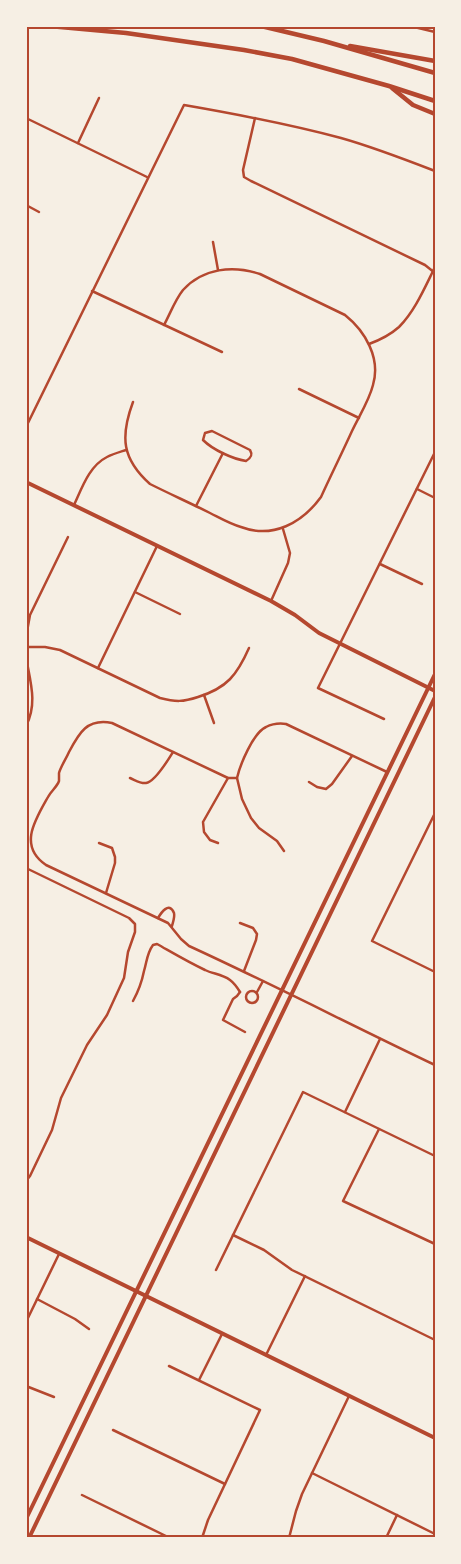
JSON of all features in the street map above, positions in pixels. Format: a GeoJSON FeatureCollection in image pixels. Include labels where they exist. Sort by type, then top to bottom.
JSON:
{"type":"FeatureCollection","features":[{"type":"Feature","properties":{"kind":"highway"},"geometry":{"type":"LineString","coordinates":[[49,26],[118,32],[244,50],[292,59],[435,101]]}},
{"type":"Feature","properties":{"kind":"highway"},"geometry":{"type":"LineString","coordinates":[[261,26],[324,41],[435,73]]}},
{"type":"Feature","properties":{"kind":"highway"},"geometry":{"type":"LineString","coordinates":[[324,41],[435,61]]}},
{"type":"Feature","properties":{"kind":"highway"},"geometry":{"type":"LineString","coordinates":[[389,86],[413,105],[435,114]]}},
{"type":"Feature","properties":{"kind":"main road"},"geometry":{"type":"LineString","coordinates":[[26,482],[271,601],[295,615],[318,633],[435,691]]}},
{"type":"Feature","properties":{"kind":"main road"},"geometry":{"type":"LineString","coordinates":[[26,1519],[435,674]]}},
{"type":"Feature","properties":{"kind":"main road"},"geometry":{"type":"LineString","coordinates":[[29,1538],[435,698]]}},
{"type":"Feature","properties":{"kind":"main road"},"geometry":{"type":"LineString","coordinates":[[213,1132],[222,1137]]}},
{"type":"Feature","properties":{"kind":"main road"},"geometry":{"type":"LineString","coordinates":[[26,1237],[435,1438]]}},
{"type":"Feature","properties":{"kind":"street"},"geometry":{"type":"LineString","coordinates":[[410,26],[435,32]]}},
{"type":"Feature","properties":{"kind":"street"},"geometry":{"type":"LineString","coordinates":[[78,143],[99,98]]}},
{"type":"Feature","properties":{"kind":"street"},"geometry":{"type":"LineString","coordinates":[[26,427],[184,104],[341,138],[435,170]]}},
{"type":"Feature","properties":{"kind":"street"},"geometry":{"type":"LineString","coordinates":[[255,118],[243,170],[244,176],[434,272]]}},
{"type":"Feature","properties":{"kind":"street"},"geometry":{"type":"LineString","coordinates":[[27,119],[147,177]]}},
{"type":"Feature","properties":{"kind":"street"},"geometry":{"type":"LineString","coordinates":[[26,205],[39,212]]}},
{"type":"Feature","properties":{"kind":"street"},"geometry":{"type":"LineString","coordinates":[[213,242],[218,270]]}},
{"type":"Feature","properties":{"kind":"street"},"geometry":{"type":"LineString","coordinates":[[369,344],[385,337],[399,327],[417,302],[435,267]]}},
{"type":"Feature","properties":{"kind":"street"},"geometry":{"type":"LineString","coordinates":[[133,402],[126,420],[126,450],[140,474],[150,484],[240,527],[261,532],[283,528],[304,516],[313,508],[321,497],[371,391],[375,375],[374,362],[369,344],[363,333],[354,323],[345,315],[253,272],[233,268],[218,270],[202,276],[182,291],[164,325]]}},
{"type":"Feature","properties":{"kind":"street"},"geometry":{"type":"LineString","coordinates":[[92,291],[222,352]]}},
{"type":"Feature","properties":{"kind":"street"},"geometry":{"type":"LineString","coordinates":[[299,389],[359,418]]}},
{"type":"Feature","properties":{"kind":"street"},"geometry":{"type":"LineString","coordinates":[[212,432],[250,450],[252,454],[249,460],[246,461],[223,453],[203,440],[205,434],[212,432]]}},
{"type":"Feature","properties":{"kind":"street"},"geometry":{"type":"LineString","coordinates":[[74,505],[88,476],[97,464],[107,457],[126,450]]}},
{"type":"Feature","properties":{"kind":"street"},"geometry":{"type":"LineString","coordinates":[[384,719],[318,688],[435,452]]}},
{"type":"Feature","properties":{"kind":"street"},"geometry":{"type":"LineString","coordinates":[[196,506],[223,453]]}},
{"type":"Feature","properties":{"kind":"street"},"geometry":{"type":"LineString","coordinates":[[417,489],[435,498]]}},
{"type":"Feature","properties":{"kind":"street"},"geometry":{"type":"LineString","coordinates":[[271,601],[288,563],[290,553],[283,528]]}},
{"type":"Feature","properties":{"kind":"street"},"geometry":{"type":"LineString","coordinates":[[26,637],[30,615],[68,537]]}},
{"type":"Feature","properties":{"kind":"street"},"geometry":{"type":"LineString","coordinates":[[98,668],[157,546]]}},
{"type":"Feature","properties":{"kind":"street"},"geometry":{"type":"LineString","coordinates":[[380,564],[422,584]]}},
{"type":"Feature","properties":{"kind":"street"},"geometry":{"type":"LineString","coordinates":[[135,592],[180,614]]}},
{"type":"Feature","properties":{"kind":"street"},"geometry":{"type":"LineString","coordinates":[[26,647],[45,647],[60,650],[160,698],[176,702],[218,690],[228,682],[242,664],[249,648]]}},
{"type":"Feature","properties":{"kind":"street"},"geometry":{"type":"LineString","coordinates":[[26,657],[34,692],[33,706],[26,726]]}},
{"type":"Feature","properties":{"kind":"street"},"geometry":{"type":"LineString","coordinates":[[204,695],[214,723]]}},
{"type":"Feature","properties":{"kind":"street"},"geometry":{"type":"LineString","coordinates":[[237,778],[228,778],[112,723],[105,721],[90,725],[82,730],[76,738],[59,774],[57,784],[51,791],[30,834],[30,843],[37,857],[46,864],[168,923],[189,946],[264,980],[282,991],[435,1065]]}},
{"type":"Feature","properties":{"kind":"street"},"geometry":{"type":"LineString","coordinates":[[284,851],[276,840],[259,828],[251,818],[242,799],[237,778],[254,739],[266,727],[275,724],[286,724],[387,772]]}},
{"type":"Feature","properties":{"kind":"street"},"geometry":{"type":"LineString","coordinates":[[130,778],[146,783],[152,780],[173,752]]}},
{"type":"Feature","properties":{"kind":"street"},"geometry":{"type":"LineString","coordinates":[[309,782],[317,787],[326,789],[332,784],[352,756]]}},
{"type":"Feature","properties":{"kind":"street"},"geometry":{"type":"LineString","coordinates":[[218,843],[210,840],[204,832],[203,822],[228,778]]}},
{"type":"Feature","properties":{"kind":"street"},"geometry":{"type":"LineString","coordinates":[[435,813],[372,941],[435,972]]}},
{"type":"Feature","properties":{"kind":"street"},"geometry":{"type":"LineString","coordinates":[[99,843],[112,848],[115,857],[106,893]]}},
{"type":"Feature","properties":{"kind":"street"},"geometry":{"type":"LineString","coordinates":[[26,868],[129,918],[134,924],[135,932],[128,952],[124,978],[120,989],[107,1016],[87,1045],[61,1098],[52,1130],[26,1181]]}},
{"type":"Feature","properties":{"kind":"street"},"geometry":{"type":"LineString","coordinates":[[158,918],[163,910],[170,909],[174,912],[175,916],[172,928]]}},
{"type":"Feature","properties":{"kind":"street"},"geometry":{"type":"LineString","coordinates":[[240,923],[253,928],[257,934],[244,971]]}},
{"type":"Feature","properties":{"kind":"street"},"geometry":{"type":"LineString","coordinates":[[133,1001],[145,970],[149,950],[153,944],[157,944],[199,967],[226,977],[240,992],[247,994],[250,991],[256,992]]}},
{"type":"Feature","properties":{"kind":"street"},"geometry":{"type":"LineString","coordinates":[[247,994],[248,1001],[255,1002],[258,999],[256,992],[264,980]]}},
{"type":"Feature","properties":{"kind":"street"},"geometry":{"type":"LineString","coordinates":[[240,992],[233,999],[222,1020],[244,1032]]}},
{"type":"Feature","properties":{"kind":"street"},"geometry":{"type":"LineString","coordinates":[[344,1112],[380,1039]]}},
{"type":"Feature","properties":{"kind":"street"},"geometry":{"type":"LineString","coordinates":[[216,1270],[303,1092],[435,1156]]}},
{"type":"Feature","properties":{"kind":"street"},"geometry":{"type":"LineString","coordinates":[[379,1129],[343,1201],[435,1244]]}},
{"type":"Feature","properties":{"kind":"street"},"geometry":{"type":"LineString","coordinates":[[233,1235],[264,1250],[282,1264],[305,1276],[435,1340]]}},
{"type":"Feature","properties":{"kind":"street"},"geometry":{"type":"LineString","coordinates":[[26,1322],[60,1254]]}},
{"type":"Feature","properties":{"kind":"street"},"geometry":{"type":"LineString","coordinates":[[266,1356],[305,1276]]}},
{"type":"Feature","properties":{"kind":"street"},"geometry":{"type":"LineString","coordinates":[[37,1300],[75,1319],[89,1329]]}},
{"type":"Feature","properties":{"kind":"street"},"geometry":{"type":"LineString","coordinates":[[200,1380],[222,1334]]}},
{"type":"Feature","properties":{"kind":"street"},"geometry":{"type":"LineString","coordinates":[[169,1366],[260,1410],[208,1520],[202,1538]]}},
{"type":"Feature","properties":{"kind":"street"},"geometry":{"type":"LineString","coordinates":[[26,1386],[54,1396]]}},
{"type":"Feature","properties":{"kind":"street"},"geometry":{"type":"LineString","coordinates":[[289,1538],[296,1511],[312,1473],[349,1396]]}},
{"type":"Feature","properties":{"kind":"street"},"geometry":{"type":"LineString","coordinates":[[113,1430],[225,1484]]}},
{"type":"Feature","properties":{"kind":"street"},"geometry":{"type":"LineString","coordinates":[[312,1473],[435,1534]]}},
{"type":"Feature","properties":{"kind":"street"},"geometry":{"type":"LineString","coordinates":[[82,1495],[170,1538]]}},
{"type":"Feature","properties":{"kind":"street"},"geometry":{"type":"LineString","coordinates":[[386,1538],[397,1515]]}}]}
